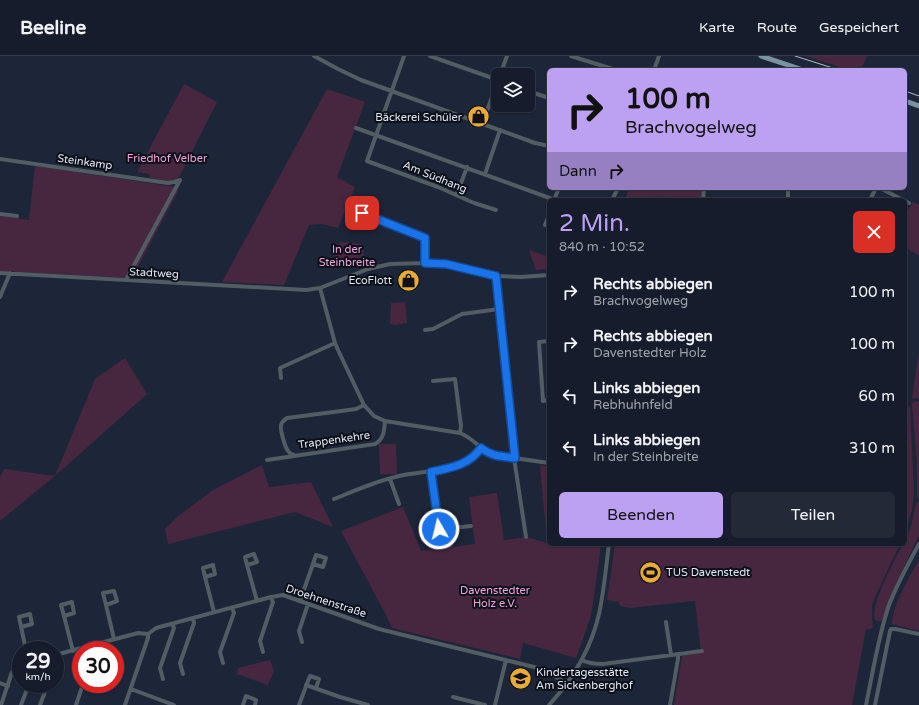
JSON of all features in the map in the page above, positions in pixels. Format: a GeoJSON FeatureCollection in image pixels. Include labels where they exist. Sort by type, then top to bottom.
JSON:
{"type":"FeatureCollection","features":[{"type":"Feature","properties":{"kind":"main road"},"geometry":{"type":"LineString","coordinates":[[762,56],[797,68]]}},
{"type":"Feature","properties":{"kind":"main road"},"geometry":{"type":"LineString","coordinates":[[907,102],[919,106]]}},
{"type":"Feature","properties":{"kind":"street"},"geometry":{"type":"LineString","coordinates":[[314,56],[361,80],[535,143],[547,146]]}},
{"type":"Feature","properties":{"kind":"street"},"geometry":{"type":"LineString","coordinates":[[376,135],[404,56]]}},
{"type":"Feature","properties":{"kind":"street"},"geometry":{"type":"LineString","coordinates":[[430,56],[491,78]]}},
{"type":"Feature","properties":{"kind":"street"},"geometry":{"type":"LineString","coordinates":[[503,68],[507,56]]}},
{"type":"Feature","properties":{"kind":"street"},"geometry":{"type":"LineString","coordinates":[[570,56],[609,68]]}},
{"type":"Feature","properties":{"kind":"street"},"geometry":{"type":"LineString","coordinates":[[655,68],[659,56]]}},
{"type":"Feature","properties":{"kind":"street"},"geometry":{"type":"LineString","coordinates":[[535,93],[547,97]]}},
{"type":"Feature","properties":{"kind":"street"},"geometry":{"type":"LineString","coordinates":[[482,124],[491,99]]}},
{"type":"Feature","properties":{"kind":"street"},"geometry":{"type":"LineString","coordinates":[[356,128],[467,167],[549,198]]}},
{"type":"Feature","properties":{"kind":"street"},"geometry":{"type":"LineString","coordinates":[[485,174],[500,130]]}},
{"type":"Feature","properties":{"kind":"street","name":"Am Südhang"},"geometry":{"type":"LineString","coordinates":[[376,135],[367,161],[457,194],[474,203],[496,210]]}},
{"type":"Feature","properties":{"kind":"street","name":"Steinkamp"},"geometry":{"type":"LineString","coordinates":[[0,159],[168,183],[180,180],[173,192]]}},
{"type":"Feature","properties":{"kind":"street"},"geometry":{"type":"LineString","coordinates":[[457,194],[467,167]]}},
{"type":"Feature","properties":{"kind":"street"},"geometry":{"type":"LineString","coordinates":[[126,280],[173,192],[168,183]]}},
{"type":"Feature","properties":{"kind":"street"},"geometry":{"type":"LineString","coordinates":[[884,190],[900,198]]}},
{"type":"Feature","properties":{"kind":"street"},"geometry":{"type":"LineString","coordinates":[[358,226],[366,203]]}},
{"type":"Feature","properties":{"kind":"street"},"geometry":{"type":"LineString","coordinates":[[362,213],[425,238],[425,263]]}},
{"type":"Feature","properties":{"kind":"street"},"geometry":{"type":"LineString","coordinates":[[0,214],[17,216]]}},
{"type":"Feature","properties":{"kind":"street"},"geometry":{"type":"LineString","coordinates":[[360,221],[367,223],[370,216]]}},
{"type":"Feature","properties":{"kind":"street"},"geometry":{"type":"LineString","coordinates":[[545,225],[547,220]]}},
{"type":"Feature","properties":{"kind":"street"},"geometry":{"type":"LineString","coordinates":[[547,275],[521,277],[496,276],[446,264],[390,264],[368,269],[320,288],[335,343],[364,405],[374,416],[385,422],[460,433],[466,435],[489,454],[547,463]]}},
{"type":"Feature","properties":{"kind":"street","name":"Stadtweg"},"geometry":{"type":"LineString","coordinates":[[0,273],[306,290],[320,288]]}},
{"type":"Feature","properties":{"kind":"street"},"geometry":{"type":"LineString","coordinates":[[0,297],[10,274]]}},
{"type":"Feature","properties":{"kind":"street"},"geometry":{"type":"LineString","coordinates":[[496,276],[515,458],[526,537]]}},
{"type":"Feature","properties":{"kind":"street"},"geometry":{"type":"LineString","coordinates":[[425,330],[433,329],[462,314],[499,309]]}},
{"type":"Feature","properties":{"kind":"street"},"geometry":{"type":"LineString","coordinates":[[547,341],[539,342],[543,401],[547,400]]}},
{"type":"Feature","properties":{"kind":"street"},"geometry":{"type":"LineString","coordinates":[[281,378],[280,368],[335,343]]}},
{"type":"Feature","properties":{"kind":"street"},"geometry":{"type":"LineString","coordinates":[[433,381],[455,379],[461,426],[460,433]]}},
{"type":"Feature","properties":{"kind":"street","name":"Trappenkehre"},"geometry":{"type":"LineString","coordinates":[[294,455],[288,450],[281,431],[281,426],[285,419],[356,409],[364,405]]}},
{"type":"Feature","properties":{"kind":"street","name":"Trappenkehre"},"geometry":{"type":"LineString","coordinates":[[267,460],[375,444],[380,441],[382,437],[385,422]]}},
{"type":"Feature","properties":{"kind":"street"},"geometry":{"type":"LineString","coordinates":[[334,499],[397,476],[431,472],[466,462],[481,448]]}},
{"type":"Feature","properties":{"kind":"street"},"geometry":{"type":"LineString","coordinates":[[431,472],[439,529]]}},
{"type":"Feature","properties":{"kind":"street"},"geometry":{"type":"LineString","coordinates":[[390,478],[399,504]]}},
{"type":"Feature","properties":{"kind":"street"},"geometry":{"type":"LineString","coordinates":[[424,532],[470,526]]}},
{"type":"Feature","properties":{"kind":"street"},"geometry":{"type":"LineString","coordinates":[[866,705],[881,632],[889,606],[900,580],[919,544]]}},
{"type":"Feature","properties":{"kind":"street"},"geometry":{"type":"LineString","coordinates":[[549,705],[567,684],[582,660],[593,634],[599,613],[609,546]]}},
{"type":"Feature","properties":{"kind":"street"},"geometry":{"type":"LineString","coordinates":[[300,601],[313,564]]}},
{"type":"Feature","properties":{"kind":"street"},"geometry":{"type":"LineString","coordinates":[[247,565],[257,601]]}},
{"type":"Feature","properties":{"kind":"street"},"geometry":{"type":"LineString","coordinates":[[205,577],[214,612]]}},
{"type":"Feature","properties":{"kind":"street","name":"Droehnenstraße"},"geometry":{"type":"LineString","coordinates":[[109,641],[138,633],[148,634],[156,628],[283,595],[379,629],[546,671],[567,684]]}},
{"type":"Feature","properties":{"kind":"street"},"geometry":{"type":"LineString","coordinates":[[262,652],[260,641],[273,602],[271,597]]}},
{"type":"Feature","properties":{"kind":"street"},"geometry":{"type":"LineString","coordinates":[[106,604],[114,639]]}},
{"type":"Feature","properties":{"kind":"street"},"geometry":{"type":"LineString","coordinates":[[302,642],[299,631],[308,604]]}},
{"type":"Feature","properties":{"kind":"street"},"geometry":{"type":"LineString","coordinates":[[223,663],[220,652],[234,612],[232,608]]}},
{"type":"Feature","properties":{"kind":"street"},"geometry":{"type":"LineString","coordinates":[[64,616],[72,647]]}},
{"type":"Feature","properties":{"kind":"street"},"geometry":{"type":"LineString","coordinates":[[183,674],[180,663],[194,623],[193,618]]}},
{"type":"Feature","properties":{"kind":"street"},"geometry":{"type":"LineString","coordinates":[[666,622],[671,655]]}},
{"type":"Feature","properties":{"kind":"street"},"geometry":{"type":"LineString","coordinates":[[163,679],[160,668],[174,628],[172,624]]}},
{"type":"Feature","properties":{"kind":"street"},"geometry":{"type":"LineString","coordinates":[[21,627],[24,641]]}},
{"type":"Feature","properties":{"kind":"street"},"geometry":{"type":"LineString","coordinates":[[875,705],[891,629],[919,634]]}},
{"type":"Feature","properties":{"kind":"street"},"geometry":{"type":"LineString","coordinates":[[125,705],[148,638],[148,634]]}},
{"type":"Feature","properties":{"kind":"street"},"geometry":{"type":"LineString","coordinates":[[582,660],[595,664],[603,664],[702,651]]}},
{"type":"Feature","properties":{"kind":"street"},"geometry":{"type":"LineString","coordinates":[[670,705],[678,654]]}},
{"type":"Feature","properties":{"kind":"street"},"geometry":{"type":"LineString","coordinates":[[495,705],[506,660]]}},
{"type":"Feature","properties":{"kind":"street"},"geometry":{"type":"LineString","coordinates":[[1,705],[12,672]]}},
{"type":"Feature","properties":{"kind":"street"},"geometry":{"type":"LineString","coordinates":[[299,705],[310,676],[319,679],[316,688]]}},
{"type":"Feature","properties":{"kind":"street"},"geometry":{"type":"LineString","coordinates":[[0,683],[8,686]]}},
{"type":"Feature","properties":{"kind":"street"},"geometry":{"type":"LineString","coordinates":[[306,685],[368,705]]}},
{"type":"Feature","properties":{"kind":"street"},"geometry":{"type":"LineString","coordinates":[[131,689],[174,705]]}},
{"type":"Feature","properties":{"kind":"street"},"geometry":{"type":"LineString","coordinates":[[21,705],[26,693]]}},
{"type":"Feature","properties":{"kind":"street"},"geometry":{"type":"LineString","coordinates":[[40,705],[45,693]]}},
{"type":"Feature","properties":{"kind":"street"},"geometry":{"type":"LineString","coordinates":[[76,705],[81,693]]}},
{"type":"Feature","properties":{"kind":"street"},"geometry":{"type":"LineString","coordinates":[[243,705],[246,696],[256,700],[254,705]]}},
{"type":"Feature","properties":{"kind":"street"},"geometry":{"type":"LineString","coordinates":[[453,697],[485,705]]}},
{"type":"Feature","properties":{"kind":"green space"},"geometry":{"type":"Polygon","coordinates":[[[805,56],[867,56],[861,68],[843,68],[805,56]]]}},
{"type":"Feature","properties":{"kind":"green space","name":"Friedhof Velber"},"geometry":{"type":"Polygon","coordinates":[[[184,84],[217,102],[179,177],[169,181],[150,178],[149,174],[137,172],[184,84]]]}},
{"type":"Feature","properties":{"kind":"green space"},"geometry":{"type":"Polygon","coordinates":[[[327,89],[365,102],[337,177],[355,187],[338,228],[322,224],[309,225],[284,285],[222,282],[327,89]]]}},
{"type":"Feature","properties":{"kind":"green space"},"geometry":{"type":"Polygon","coordinates":[[[35,166],[176,187],[178,191],[132,278],[0,271],[0,216],[29,220],[35,166]]]}},
{"type":"Feature","properties":{"kind":"green space"},"geometry":{"type":"Polygon","coordinates":[[[628,190],[703,190],[701,198],[626,197],[628,190]]]}},
{"type":"Feature","properties":{"kind":"green space"},"geometry":{"type":"Polygon","coordinates":[[[913,202],[919,205],[919,256],[907,248],[907,212],[913,202]]]}},
{"type":"Feature","properties":{"kind":"green space","name":"In der Steinbreite"},"geometry":{"type":"Polygon","coordinates":[[[340,242],[362,244],[365,260],[350,267],[330,268],[340,242]]]}},
{"type":"Feature","properties":{"kind":"green space"},"geometry":{"type":"Polygon","coordinates":[[[529,250],[547,256],[547,269],[536,270],[529,250]]]}},
{"type":"Feature","properties":{"kind":"green space"},"geometry":{"type":"Polygon","coordinates":[[[405,302],[407,323],[395,325],[390,324],[391,303],[405,302]]]}},
{"type":"Feature","properties":{"kind":"green space"},"geometry":{"type":"Polygon","coordinates":[[[919,351],[919,398],[914,399],[912,398],[919,351]]]}},
{"type":"Feature","properties":{"kind":"green space"},"geometry":{"type":"Polygon","coordinates":[[[125,358],[147,394],[55,476],[95,379],[125,358]]]}},
{"type":"Feature","properties":{"kind":"green space"},"geometry":{"type":"Polygon","coordinates":[[[919,401],[919,499],[917,497],[917,463],[912,404],[913,402],[919,401]]]}},
{"type":"Feature","properties":{"kind":"green space"},"geometry":{"type":"Polygon","coordinates":[[[910,406],[914,492],[912,510],[907,527],[907,408],[910,406]]]}},
{"type":"Feature","properties":{"kind":"green space"},"geometry":{"type":"Polygon","coordinates":[[[379,444],[396,444],[397,474],[380,474],[379,444]]]}},
{"type":"Feature","properties":{"kind":"green space"},"geometry":{"type":"Polygon","coordinates":[[[262,465],[269,487],[311,482],[333,527],[295,512],[168,544],[165,529],[177,517],[213,490],[262,465]]]}},
{"type":"Feature","properties":{"kind":"green space","name":"Davenstedter Holz e.V."},"geometry":{"type":"Polygon","coordinates":[[[540,465],[547,467],[547,543],[540,465]]]}},
{"type":"Feature","properties":{"kind":"green space"},"geometry":{"type":"Polygon","coordinates":[[[4,469],[55,476],[0,521],[0,477],[4,469]]]}},
{"type":"Feature","properties":{"kind":"green space","name":"Davenstedter Holz e.V."},"geometry":{"type":"Polygon","coordinates":[[[497,493],[504,540],[527,537],[547,543],[547,546],[601,546],[590,619],[576,658],[523,643],[520,659],[392,628],[341,531],[403,507],[421,551],[475,544],[469,497],[497,493]]]}},
{"type":"Feature","properties":{"kind":"green space"},"geometry":{"type":"Polygon","coordinates":[[[919,502],[919,535],[893,590],[881,622],[875,620],[874,613],[876,604],[889,571],[902,546],[907,546],[907,536],[916,503],[919,502]]]}},
{"type":"Feature","properties":{"kind":"green space"},"geometry":{"type":"Polygon","coordinates":[[[615,546],[899,546],[872,606],[873,627],[871,629],[866,629],[852,705],[674,705],[682,656],[701,653],[695,601],[630,608],[620,606],[619,602],[607,600],[615,546]]]}},
{"type":"Feature","properties":{"kind":"green space"},"geometry":{"type":"Polygon","coordinates":[[[919,560],[919,631],[892,624],[898,600],[919,560]]]}},
{"type":"Feature","properties":{"kind":"green space"},"geometry":{"type":"Polygon","coordinates":[[[270,660],[274,671],[268,685],[237,674],[238,668],[270,660]]]}},
{"type":"Feature","properties":{"kind":"tram line"},"geometry":{"type":"LineString","coordinates":[[795,56],[833,68]]}},
{"type":"Feature","properties":{"kind":"tram line"},"geometry":{"type":"LineString","coordinates":[[907,92],[919,96]]}},
{"type":"Feature","properties":{"kind":"place","name":"Bäckerei Schüler"},"geometry":{"type":"Point","coordinates":[478,117]}},
{"type":"Feature","properties":{"kind":"place","name":"EcoFlott"},"geometry":{"type":"Point","coordinates":[408,280]}},
{"type":"Feature","properties":{"kind":"place","name":"TUS Davenstedt"},"geometry":{"type":"Point","coordinates":[651,572]}},
{"type":"Feature","properties":{"kind":"place","name":"Kindertagesstätte Am Sickenberghof"},"geometry":{"type":"Point","coordinates":[521,678]}},
{"type":"Feature","properties":{"kind":"route"},"geometry":{"type":"LineString","coordinates":[[362,213],[425,238],[425,263],[446,264],[496,276],[515,458],[489,454],[481,448],[478,453],[466,462],[431,472],[439,529]]}}]}
